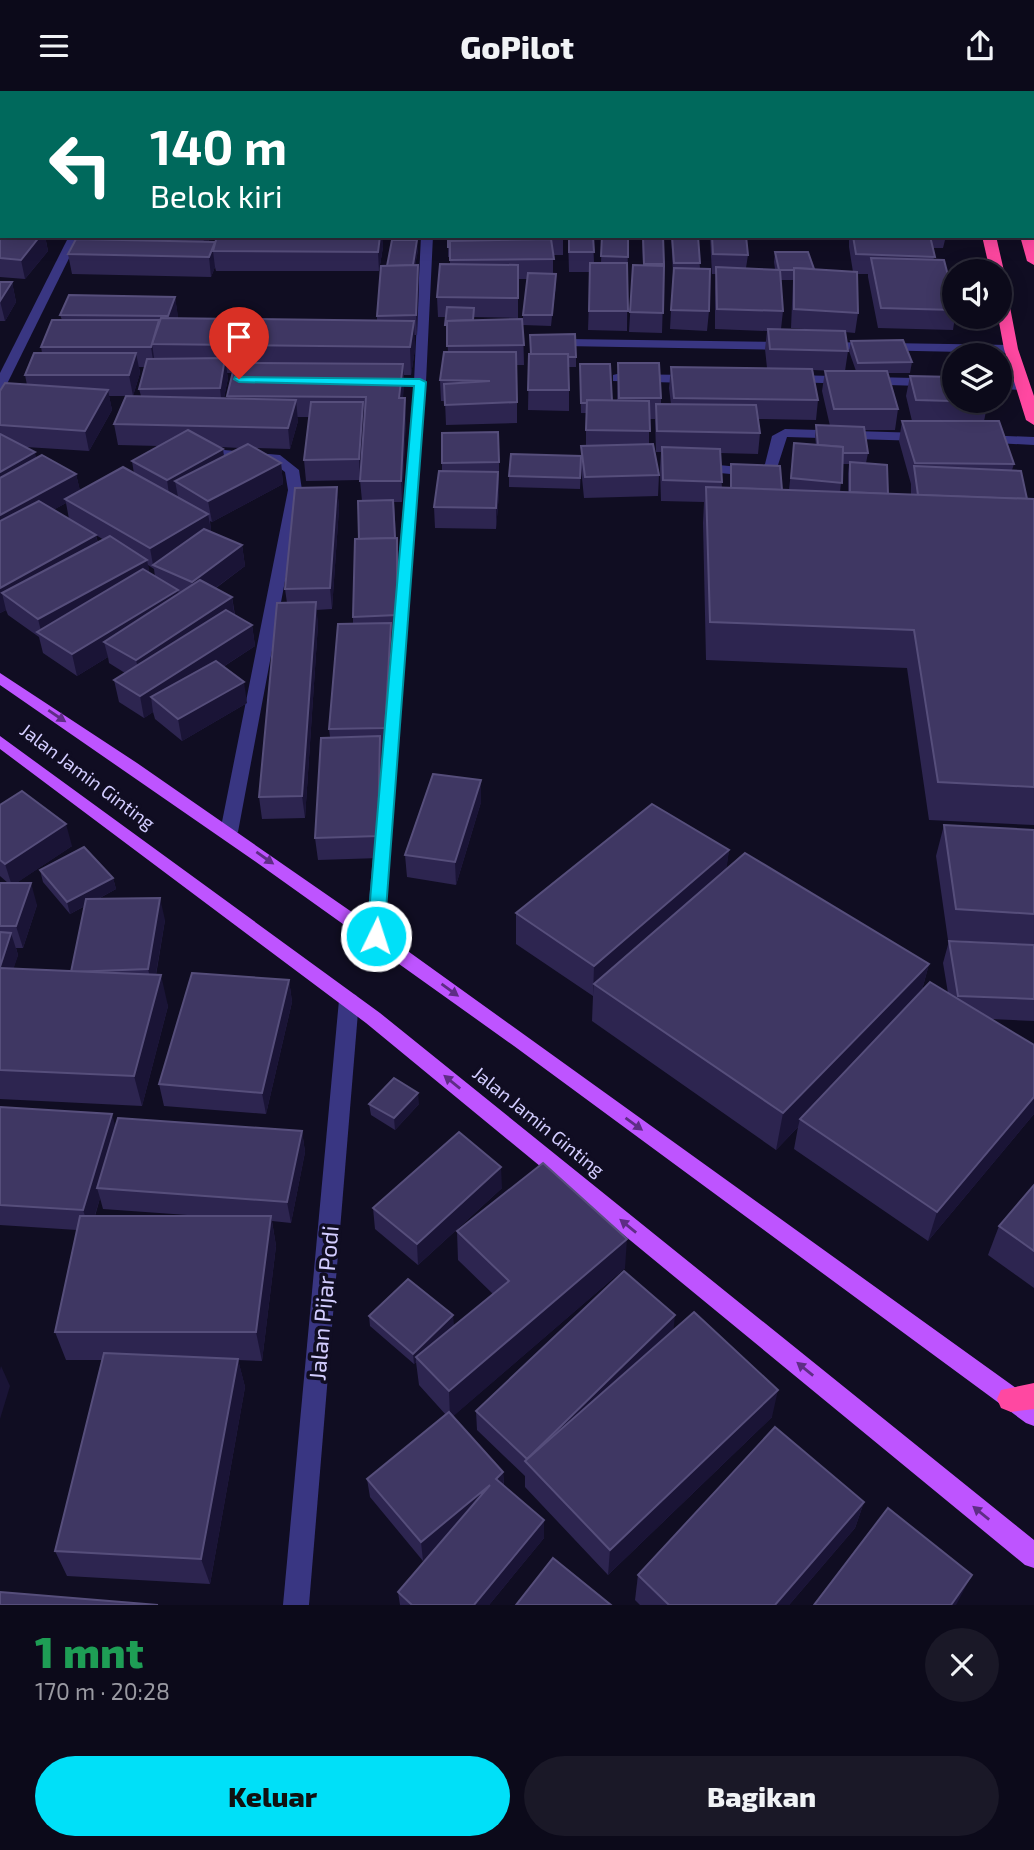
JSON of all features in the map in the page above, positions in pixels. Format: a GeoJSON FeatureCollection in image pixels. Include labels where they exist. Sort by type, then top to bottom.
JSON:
{"type":"FeatureCollection","features":[{"type":"Feature","properties":{"kind":"highway"},"geometry":{"type":"LineString","coordinates":[[989,238],[994,259]]}},
{"type":"Feature","properties":{"kind":"highway"},"geometry":{"type":"LineString","coordinates":[[1028,238],[1034,261]]}},
{"type":"Feature","properties":{"kind":"highway"},"geometry":{"type":"LineString","coordinates":[[1012,352],[1034,420]]}},
{"type":"Feature","properties":{"kind":"main road","name":"Jalan Jamin Ginting"},"geometry":{"type":"LineString","coordinates":[[0,678],[229,832],[1023,1397],[1034,1415]]}},
{"type":"Feature","properties":{"kind":"main road","name":"Jalan Jamin Ginting"},"geometry":{"type":"LineString","coordinates":[[0,741],[349,1000],[1034,1556]]}},
{"type":"Feature","properties":{"kind":"street"},"geometry":{"type":"LineString","coordinates":[[0,386],[74,238]]}},
{"type":"Feature","properties":{"kind":"street"},"geometry":{"type":"LineString","coordinates":[[376,936],[413,382],[427,238]]}},
{"type":"Feature","properties":{"kind":"street"},"geometry":{"type":"LineString","coordinates":[[567,343],[803,346]]}},
{"type":"Feature","properties":{"kind":"street"},"geometry":{"type":"LineString","coordinates":[[817,346],[942,348]]}},
{"type":"Feature","properties":{"kind":"street"},"geometry":{"type":"LineString","coordinates":[[617,378],[699,379]]}},
{"type":"Feature","properties":{"kind":"street"},"geometry":{"type":"LineString","coordinates":[[781,379],[942,383]]}},
{"type":"Feature","properties":{"kind":"street"},"geometry":{"type":"LineString","coordinates":[[1012,386],[1022,386]]}},
{"type":"Feature","properties":{"kind":"street"},"geometry":{"type":"LineString","coordinates":[[685,465],[763,473],[771,465],[779,436],[785,433],[941,438]]}},
{"type":"Feature","properties":{"kind":"street"},"geometry":{"type":"LineString","coordinates":[[967,439],[1034,441]]}},
{"type":"Feature","properties":{"kind":"street"},"geometry":{"type":"LineString","coordinates":[[224,454],[280,459],[292,470],[295,489],[229,832]]}},
{"type":"Feature","properties":{"kind":"street","name":"Jalan Pijar Podi"},"geometry":{"type":"LineString","coordinates":[[296,1605],[349,1000]]}},
{"type":"Feature","properties":{"kind":"building"},"geometry":{"type":"Polygon","coordinates":[[[0,238],[38,238],[21,260],[0,258],[0,238]]]}},
{"type":"Feature","properties":{"kind":"building"},"geometry":{"type":"Polygon","coordinates":[[[216,238],[380,238],[378,252],[213,251],[216,238]]]}},
{"type":"Feature","properties":{"kind":"building"},"geometry":{"type":"Polygon","coordinates":[[[448,238],[522,238],[450,241],[448,247],[448,238]]]}},
{"type":"Feature","properties":{"kind":"building"},"geometry":{"type":"Polygon","coordinates":[[[569,238],[593,238],[594,252],[569,252],[569,238]]]}},
{"type":"Feature","properties":{"kind":"building"},"geometry":{"type":"Polygon","coordinates":[[[602,238],[628,238],[628,257],[601,256],[602,238]]]}},
{"type":"Feature","properties":{"kind":"building"},"geometry":{"type":"Polygon","coordinates":[[[643,238],[663,238],[664,264],[644,264],[643,238]]]}},
{"type":"Feature","properties":{"kind":"building"},"geometry":{"type":"Polygon","coordinates":[[[672,238],[698,238],[700,263],[674,263],[672,238]]]}},
{"type":"Feature","properties":{"kind":"building"},"geometry":{"type":"Polygon","coordinates":[[[712,238],[746,238],[748,255],[713,254],[712,238]]]}},
{"type":"Feature","properties":{"kind":"building"},"geometry":{"type":"Polygon","coordinates":[[[853,238],[930,238],[935,257],[856,254],[853,238]]]}},
{"type":"Feature","properties":{"kind":"building"},"geometry":{"type":"Polygon","coordinates":[[[76,239],[215,242],[209,257],[68,254],[76,239]]]}},
{"type":"Feature","properties":{"kind":"building"},"geometry":{"type":"Polygon","coordinates":[[[551,239],[554,259],[450,260],[450,241],[551,239]]]}},
{"type":"Feature","properties":{"kind":"building"},"geometry":{"type":"Polygon","coordinates":[[[392,240],[417,240],[413,265],[387,266],[392,240]]]}},
{"type":"Feature","properties":{"kind":"building"},"geometry":{"type":"Polygon","coordinates":[[[775,252],[808,252],[814,269],[779,270],[775,252]]]}},
{"type":"Feature","properties":{"kind":"building"},"geometry":{"type":"Polygon","coordinates":[[[871,258],[942,260],[942,310],[881,308],[871,258]]]}},
{"type":"Feature","properties":{"kind":"building"},"geometry":{"type":"Polygon","coordinates":[[[590,263],[627,263],[628,311],[589,311],[590,263]]]}},
{"type":"Feature","properties":{"kind":"building"},"geometry":{"type":"Polygon","coordinates":[[[440,264],[518,265],[518,298],[437,297],[440,264]]]}},
{"type":"Feature","properties":{"kind":"building"},"geometry":{"type":"Polygon","coordinates":[[[418,265],[416,315],[377,316],[381,266],[418,265]]]}},
{"type":"Feature","properties":{"kind":"building"},"geometry":{"type":"Polygon","coordinates":[[[633,265],[664,266],[663,313],[630,312],[633,265]]]}},
{"type":"Feature","properties":{"kind":"building"},"geometry":{"type":"Polygon","coordinates":[[[716,267],[780,270],[783,311],[717,309],[716,267]]]}},
{"type":"Feature","properties":{"kind":"building"},"geometry":{"type":"Polygon","coordinates":[[[674,268],[710,269],[709,311],[671,310],[674,268]]]}},
{"type":"Feature","properties":{"kind":"building"},"geometry":{"type":"Polygon","coordinates":[[[794,268],[857,272],[858,313],[794,309],[794,268]]]}},
{"type":"Feature","properties":{"kind":"building"},"geometry":{"type":"Polygon","coordinates":[[[528,273],[556,274],[552,315],[523,315],[528,273]]]}},
{"type":"Feature","properties":{"kind":"building"},"geometry":{"type":"Polygon","coordinates":[[[0,282],[12,282],[0,301],[0,282]]]}},
{"type":"Feature","properties":{"kind":"building"},"geometry":{"type":"Polygon","coordinates":[[[69,295],[175,297],[168,316],[60,315],[69,295]]]}},
{"type":"Feature","properties":{"kind":"building"},"geometry":{"type":"Polygon","coordinates":[[[447,307],[474,308],[473,320],[447,321],[445,325],[447,307]]]}},
{"type":"Feature","properties":{"kind":"building"},"geometry":{"type":"Polygon","coordinates":[[[161,318],[414,321],[410,347],[152,344],[161,318]]]}},
{"type":"Feature","properties":{"kind":"building"},"geometry":{"type":"Polygon","coordinates":[[[522,319],[524,345],[447,346],[447,321],[522,319]]]}},
{"type":"Feature","properties":{"kind":"building"},"geometry":{"type":"Polygon","coordinates":[[[52,320],[159,320],[151,347],[41,347],[52,320]]]}},
{"type":"Feature","properties":{"kind":"building"},"geometry":{"type":"Polygon","coordinates":[[[768,329],[845,331],[848,351],[770,349],[768,329]]]}},
{"type":"Feature","properties":{"kind":"building"},"geometry":{"type":"Polygon","coordinates":[[[575,334],[576,357],[568,357],[568,354],[531,354],[530,335],[575,334]]]}},
{"type":"Feature","properties":{"kind":"building"},"geometry":{"type":"Polygon","coordinates":[[[903,340],[912,362],[858,363],[851,341],[903,340]]]}},
{"type":"Feature","properties":{"kind":"building"},"geometry":{"type":"Polygon","coordinates":[[[444,352],[516,352],[517,402],[445,405],[444,384],[490,381],[440,380],[444,352]]]}},
{"type":"Feature","properties":{"kind":"building"},"geometry":{"type":"Polygon","coordinates":[[[34,353],[136,353],[129,375],[25,375],[34,353]]]}},
{"type":"Feature","properties":{"kind":"building"},"geometry":{"type":"Polygon","coordinates":[[[529,354],[568,354],[569,390],[528,390],[529,354]]]}},
{"type":"Feature","properties":{"kind":"building"},"geometry":{"type":"Polygon","coordinates":[[[225,358],[220,388],[139,389],[147,359],[225,358]]]}},
{"type":"Feature","properties":{"kind":"building"},"geometry":{"type":"Polygon","coordinates":[[[235,363],[403,364],[399,398],[405,398],[401,481],[360,481],[366,397],[227,396],[235,363]]]}},
{"type":"Feature","properties":{"kind":"building"},"geometry":{"type":"Polygon","coordinates":[[[618,363],[659,363],[661,398],[619,398],[618,363]]]}},
{"type":"Feature","properties":{"kind":"building"},"geometry":{"type":"Polygon","coordinates":[[[580,364],[610,364],[612,401],[587,400],[587,403],[581,403],[580,364]]]}},
{"type":"Feature","properties":{"kind":"building"},"geometry":{"type":"Polygon","coordinates":[[[671,367],[812,369],[818,400],[674,398],[671,367]]]}},
{"type":"Feature","properties":{"kind":"building"},"geometry":{"type":"Polygon","coordinates":[[[825,371],[887,371],[898,409],[834,409],[825,371]]]}},
{"type":"Feature","properties":{"kind":"building"},"geometry":{"type":"Polygon","coordinates":[[[910,376],[942,377],[942,401],[916,400],[910,376]]]}},
{"type":"Feature","properties":{"kind":"building"},"geometry":{"type":"Polygon","coordinates":[[[5,383],[108,390],[85,431],[0,425],[0,391],[5,383]]]}},
{"type":"Feature","properties":{"kind":"building"},"geometry":{"type":"Polygon","coordinates":[[[126,396],[296,400],[288,428],[114,424],[126,396]]]}},
{"type":"Feature","properties":{"kind":"building"},"geometry":{"type":"Polygon","coordinates":[[[587,400],[649,401],[650,431],[586,430],[587,400]]]}},
{"type":"Feature","properties":{"kind":"building"},"geometry":{"type":"Polygon","coordinates":[[[311,402],[363,402],[359,459],[304,460],[311,402]]]}},
{"type":"Feature","properties":{"kind":"building"},"geometry":{"type":"Polygon","coordinates":[[[656,404],[756,405],[760,433],[657,431],[656,404]]]}},
{"type":"Feature","properties":{"kind":"building"},"geometry":{"type":"Polygon","coordinates":[[[902,421],[999,421],[1014,464],[915,463],[902,421]]]}},
{"type":"Feature","properties":{"kind":"building"},"geometry":{"type":"Polygon","coordinates":[[[816,425],[864,427],[868,453],[843,453],[843,447],[818,445],[816,425]]]}},
{"type":"Feature","properties":{"kind":"building"},"geometry":{"type":"Polygon","coordinates":[[[188,430],[223,449],[167,480],[132,461],[188,430]]]}},
{"type":"Feature","properties":{"kind":"building"},"geometry":{"type":"Polygon","coordinates":[[[498,432],[499,462],[442,463],[442,433],[498,432]]]}},
{"type":"Feature","properties":{"kind":"building"},"geometry":{"type":"Polygon","coordinates":[[[0,434],[35,452],[0,472],[0,434]]]}},
{"type":"Feature","properties":{"kind":"building"},"geometry":{"type":"Polygon","coordinates":[[[794,443],[843,447],[842,483],[791,478],[794,443]]]}},
{"type":"Feature","properties":{"kind":"building"},"geometry":{"type":"Polygon","coordinates":[[[248,444],[281,463],[208,501],[175,481],[248,444]]]}},
{"type":"Feature","properties":{"kind":"building"},"geometry":{"type":"Polygon","coordinates":[[[653,444],[659,475],[585,477],[581,446],[653,444]]]}},
{"type":"Feature","properties":{"kind":"building"},"geometry":{"type":"Polygon","coordinates":[[[662,447],[720,449],[722,482],[663,480],[662,447]]]}},
{"type":"Feature","properties":{"kind":"building"},"geometry":{"type":"Polygon","coordinates":[[[511,454],[581,456],[580,478],[509,476],[511,454]]]}},
{"type":"Feature","properties":{"kind":"building"},"geometry":{"type":"Polygon","coordinates":[[[42,455],[76,474],[0,515],[0,478],[42,455]]]}},
{"type":"Feature","properties":{"kind":"building"},"geometry":{"type":"Polygon","coordinates":[[[850,462],[887,465],[888,494],[850,492],[850,462]]]}},
{"type":"Feature","properties":{"kind":"building"},"geometry":{"type":"Polygon","coordinates":[[[731,464],[780,466],[782,490],[731,488],[731,464]]]}},
{"type":"Feature","properties":{"kind":"building"},"geometry":{"type":"Polygon","coordinates":[[[914,466],[1021,471],[1027,499],[918,495],[914,466]]]}},
{"type":"Feature","properties":{"kind":"building"},"geometry":{"type":"Polygon","coordinates":[[[123,467],[208,514],[150,548],[65,499],[123,467]]]}},
{"type":"Feature","properties":{"kind":"building"},"geometry":{"type":"Polygon","coordinates":[[[439,471],[498,472],[496,508],[434,507],[439,471]]]}},
{"type":"Feature","properties":{"kind":"building"},"geometry":{"type":"Polygon","coordinates":[[[337,487],[330,588],[285,589],[295,488],[337,487]]]}},
{"type":"Feature","properties":{"kind":"building"},"geometry":{"type":"Polygon","coordinates":[[[706,487],[1034,499],[1034,787],[938,782],[914,630],[710,622],[706,487]]]}},
{"type":"Feature","properties":{"kind":"building"},"geometry":{"type":"Polygon","coordinates":[[[393,500],[395,538],[359,539],[358,501],[393,500]]]}},
{"type":"Feature","properties":{"kind":"building"},"geometry":{"type":"Polygon","coordinates":[[[39,501],[96,535],[0,588],[0,521],[39,501]]]}},
{"type":"Feature","properties":{"kind":"building"},"geometry":{"type":"Polygon","coordinates":[[[204,529],[242,545],[192,582],[153,565],[204,529]]]}},
{"type":"Feature","properties":{"kind":"building"},"geometry":{"type":"Polygon","coordinates":[[[110,536],[147,560],[38,619],[2,593],[110,536]]]}},
{"type":"Feature","properties":{"kind":"building"},"geometry":{"type":"Polygon","coordinates":[[[397,538],[397,615],[353,617],[355,539],[397,538]]]}},
{"type":"Feature","properties":{"kind":"building"},"geometry":{"type":"Polygon","coordinates":[[[143,569],[178,590],[72,654],[37,632],[143,569]]]}},
{"type":"Feature","properties":{"kind":"building"},"geometry":{"type":"Polygon","coordinates":[[[200,580],[232,597],[136,660],[104,642],[200,580]]]}},
{"type":"Feature","properties":{"kind":"building"},"geometry":{"type":"Polygon","coordinates":[[[316,602],[302,796],[259,797],[277,603],[316,602]]]}},
{"type":"Feature","properties":{"kind":"building"},"geometry":{"type":"Polygon","coordinates":[[[226,610],[252,625],[140,696],[114,680],[226,610]]]}},
{"type":"Feature","properties":{"kind":"building"},"geometry":{"type":"Polygon","coordinates":[[[391,623],[385,728],[329,729],[338,624],[391,623]]]}},
{"type":"Feature","properties":{"kind":"building"},"geometry":{"type":"Polygon","coordinates":[[[216,661],[244,682],[178,719],[151,697],[216,661]]]}},
{"type":"Feature","properties":{"kind":"building"},"geometry":{"type":"Polygon","coordinates":[[[380,736],[378,836],[315,838],[321,738],[380,736]]]}},
{"type":"Feature","properties":{"kind":"building"},"geometry":{"type":"Polygon","coordinates":[[[433,774],[481,780],[455,862],[405,855],[433,774]]]}},
{"type":"Feature","properties":{"kind":"building"},"geometry":{"type":"Polygon","coordinates":[[[22,791],[66,824],[5,864],[0,860],[0,805],[22,791]]]}},
{"type":"Feature","properties":{"kind":"building"},"geometry":{"type":"Polygon","coordinates":[[[652,804],[729,850],[594,966],[516,913],[652,804]]]}},
{"type":"Feature","properties":{"kind":"building"},"geometry":{"type":"Polygon","coordinates":[[[944,825],[1034,830],[1034,914],[956,909],[944,825]]]}},
{"type":"Feature","properties":{"kind":"building"},"geometry":{"type":"Polygon","coordinates":[[[84,847],[113,878],[67,902],[40,870],[84,847]]]}},
{"type":"Feature","properties":{"kind":"building"},"geometry":{"type":"Polygon","coordinates":[[[745,853],[929,964],[783,1113],[594,984],[745,853]]]}},
{"type":"Feature","properties":{"kind":"building"},"geometry":{"type":"Polygon","coordinates":[[[0,883],[31,883],[16,926],[0,926],[0,883]]]}},
{"type":"Feature","properties":{"kind":"building"},"geometry":{"type":"Polygon","coordinates":[[[160,898],[148,969],[71,972],[86,899],[160,898]]]}},
{"type":"Feature","properties":{"kind":"building"},"geometry":{"type":"Polygon","coordinates":[[[0,932],[11,933],[0,967],[0,932]]]}},
{"type":"Feature","properties":{"kind":"building"},"geometry":{"type":"Polygon","coordinates":[[[949,941],[1034,945],[1034,999],[958,996],[949,941]]]}},
{"type":"Feature","properties":{"kind":"building"},"geometry":{"type":"Polygon","coordinates":[[[0,968],[161,975],[134,1076],[0,1070],[0,968]]]}},
{"type":"Feature","properties":{"kind":"building"},"geometry":{"type":"Polygon","coordinates":[[[192,973],[289,980],[262,1093],[159,1084],[192,973]]]}},
{"type":"Feature","properties":{"kind":"building"},"geometry":{"type":"Polygon","coordinates":[[[930,982],[1034,1045],[1034,1097],[937,1212],[800,1119],[930,982]]]}},
{"type":"Feature","properties":{"kind":"building"},"geometry":{"type":"Polygon","coordinates":[[[394,1078],[418,1093],[394,1118],[369,1104],[394,1078]]]}},
{"type":"Feature","properties":{"kind":"building"},"geometry":{"type":"Polygon","coordinates":[[[0,1107],[112,1114],[83,1210],[0,1205],[0,1107]]]}},
{"type":"Feature","properties":{"kind":"building"},"geometry":{"type":"Polygon","coordinates":[[[118,1118],[302,1131],[287,1202],[97,1188],[118,1118]]]}},
{"type":"Feature","properties":{"kind":"building"},"geometry":{"type":"Polygon","coordinates":[[[459,1132],[501,1167],[417,1244],[373,1208],[459,1132]]]}},
{"type":"Feature","properties":{"kind":"building"},"geometry":{"type":"Polygon","coordinates":[[[543,1163],[627,1239],[449,1391],[416,1357],[509,1281],[457,1231],[543,1163]]]}},
{"type":"Feature","properties":{"kind":"building"},"geometry":{"type":"Polygon","coordinates":[[[1034,1185],[1034,1251],[999,1226],[1034,1185]]]}},
{"type":"Feature","properties":{"kind":"building"},"geometry":{"type":"Polygon","coordinates":[[[80,1216],[271,1216],[256,1332],[55,1332],[80,1216]]]}},
{"type":"Feature","properties":{"kind":"building"},"geometry":{"type":"Polygon","coordinates":[[[624,1271],[675,1315],[527,1459],[476,1411],[624,1271]]]}},
{"type":"Feature","properties":{"kind":"building"},"geometry":{"type":"Polygon","coordinates":[[[408,1279],[453,1315],[413,1354],[369,1316],[408,1279]]]}},
{"type":"Feature","properties":{"kind":"building"},"geometry":{"type":"Polygon","coordinates":[[[694,1312],[778,1390],[610,1550],[525,1461],[694,1312]]]}},
{"type":"Feature","properties":{"kind":"building"},"geometry":{"type":"Polygon","coordinates":[[[104,1353],[238,1359],[201,1559],[55,1551],[104,1353]]]}},
{"type":"Feature","properties":{"kind":"building"},"geometry":{"type":"Polygon","coordinates":[[[449,1412],[503,1472],[496,1479],[544,1520],[474,1605],[412,1605],[398,1592],[490,1485],[421,1542],[367,1479],[449,1412]]]}},
{"type":"Feature","properties":{"kind":"building"},"geometry":{"type":"Polygon","coordinates":[[[775,1427],[864,1502],[775,1605],[669,1605],[638,1575],[775,1427]]]}},
{"type":"Feature","properties":{"kind":"building"},"geometry":{"type":"Polygon","coordinates":[[[888,1508],[972,1575],[951,1605],[814,1605],[888,1508]]]}},
{"type":"Feature","properties":{"kind":"building"},"geometry":{"type":"Polygon","coordinates":[[[553,1558],[611,1605],[516,1605],[553,1558]]]}},
{"type":"Feature","properties":{"kind":"building"},"geometry":{"type":"Polygon","coordinates":[[[0,1592],[158,1605],[0,1605],[0,1592]]]}},
{"type":"Feature","properties":{"kind":"route"},"geometry":{"type":"LineString","coordinates":[[239,379],[420,382],[376,936]]}}]}
